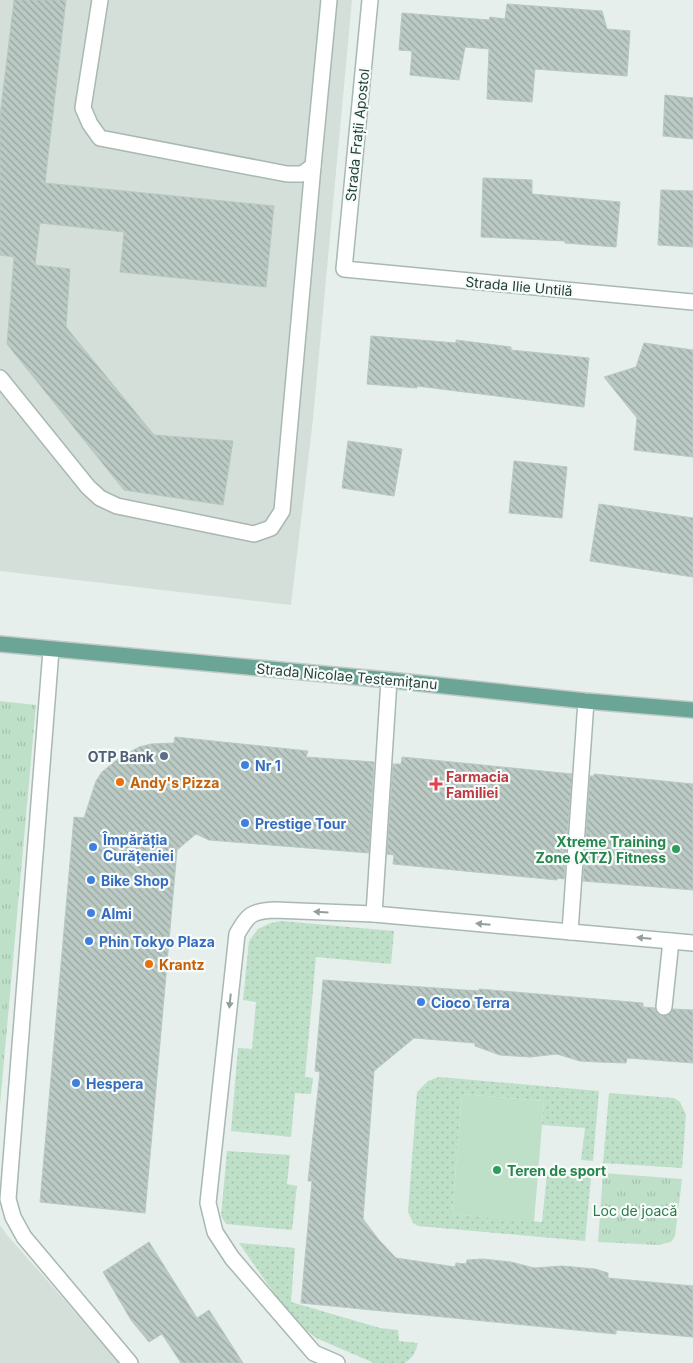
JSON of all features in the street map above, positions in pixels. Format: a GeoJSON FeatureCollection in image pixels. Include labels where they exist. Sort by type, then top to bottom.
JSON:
{"type":"FeatureCollection","features":[{"type":"Feature","properties":{"kind":"main road","name":"Strada Nicolae Testemițanu"},"geometry":{"type":"LineString","coordinates":[[0,644],[693,710]]}},
{"type":"Feature","properties":{"kind":"street"},"geometry":{"type":"LineString","coordinates":[[100,0],[83,108],[90,124],[100,138],[287,174],[302,174],[313,166]]}},
{"type":"Feature","properties":{"kind":"street"},"geometry":{"type":"LineString","coordinates":[[0,378],[88,487],[100,498],[117,506],[254,534],[271,528],[282,511],[329,0]]}},
{"type":"Feature","properties":{"kind":"street","name":"Strada Frații Apostol"},"geometry":{"type":"LineString","coordinates":[[344,269],[370,0]]}},
{"type":"Feature","properties":{"kind":"street","name":"Strada Ilie Untilă"},"geometry":{"type":"LineString","coordinates":[[344,269],[693,302]]}},
{"type":"Feature","properties":{"kind":"street"},"geometry":{"type":"LineString","coordinates":[[51,650],[8,1199],[13,1217],[24,1237],[130,1363]]}},
{"type":"Feature","properties":{"kind":"street"},"geometry":{"type":"LineString","coordinates":[[374,914],[388,680]]}},
{"type":"Feature","properties":{"kind":"street"},"geometry":{"type":"LineString","coordinates":[[570,932],[586,701]]}},
{"type":"Feature","properties":{"kind":"street"},"geometry":{"type":"LineString","coordinates":[[337,1363],[314,1353],[232,1258],[215,1232],[208,1203],[237,934],[246,919],[259,911],[274,910],[374,914],[693,943]]}},
{"type":"Feature","properties":{"kind":"street"},"geometry":{"type":"LineString","coordinates":[[664,1007],[671,941]]}},
{"type":"Feature","properties":{"kind":"shaded area"},"geometry":{"type":"Polygon","coordinates":[[[0,0],[352,0],[313,419],[291,605],[0,571],[0,0]]]}},
{"type":"Feature","properties":{"kind":"shaded area"},"geometry":{"type":"Polygon","coordinates":[[[0,1225],[7,1235],[120,1363],[0,1363],[0,1225]]]}},
{"type":"Feature","properties":{"kind":"green space"},"geometry":{"type":"Polygon","coordinates":[[[0,701],[36,705],[0,1105],[0,701]]]}},
{"type":"Feature","properties":{"kind":"green space"},"geometry":{"type":"Polygon","coordinates":[[[281,921],[394,931],[391,964],[316,957],[305,1077],[313,1078],[311,1094],[295,1093],[291,1137],[231,1131],[238,1048],[252,1049],[256,1002],[243,1000],[249,941],[258,929],[281,921]]]}},
{"type":"Feature","properties":{"kind":"green space"},"geometry":{"type":"Polygon","coordinates":[[[439,1077],[599,1091],[593,1161],[581,1160],[585,1128],[542,1125],[544,1101],[462,1094],[452,1214],[542,1222],[547,1173],[591,1178],[585,1241],[418,1226],[413,1223],[408,1212],[417,1092],[428,1081],[439,1077]]]}},
{"type":"Feature","properties":{"kind":"green space"},"geometry":{"type":"Polygon","coordinates":[[[609,1093],[674,1098],[680,1102],[686,1115],[682,1168],[603,1163],[609,1093]]]}},
{"type":"Feature","properties":{"kind":"green space","name":"Teren de sport"},"geometry":{"type":"Polygon","coordinates":[[[462,1094],[544,1101],[534,1222],[452,1214],[462,1094]]]}},
{"type":"Feature","properties":{"kind":"green space"},"geometry":{"type":"Polygon","coordinates":[[[227,1151],[290,1155],[287,1184],[297,1186],[292,1230],[226,1224],[221,1216],[227,1151]]]}},
{"type":"Feature","properties":{"kind":"green space","name":"Loc de joacă"},"geometry":{"type":"Polygon","coordinates":[[[603,1173],[682,1179],[675,1236],[671,1242],[659,1245],[598,1242],[603,1173]]]}},
{"type":"Feature","properties":{"kind":"green space"},"geometry":{"type":"Polygon","coordinates":[[[239,1243],[295,1248],[291,1302],[380,1328],[398,1330],[399,1341],[418,1343],[413,1355],[404,1363],[374,1363],[316,1338],[292,1319],[239,1243]]]}},
{"type":"Feature","properties":{"kind":"building"},"geometry":{"type":"Polygon","coordinates":[[[14,0],[66,0],[45,183],[274,206],[266,287],[120,272],[124,232],[40,223],[35,265],[70,269],[66,327],[154,435],[233,441],[223,505],[124,490],[7,344],[14,257],[0,255],[0,116],[14,0]]]}},
{"type":"Feature","properties":{"kind":"building"},"geometry":{"type":"Polygon","coordinates":[[[507,4],[602,11],[607,29],[630,31],[627,76],[535,69],[532,102],[487,99],[489,49],[465,47],[459,80],[410,75],[412,51],[399,50],[402,13],[489,20],[490,17],[505,19],[507,4]]]}},
{"type":"Feature","properties":{"kind":"building"},"geometry":{"type":"Polygon","coordinates":[[[665,95],[693,98],[693,139],[663,136],[665,95]]]}},
{"type":"Feature","properties":{"kind":"building"},"geometry":{"type":"Polygon","coordinates":[[[483,178],[532,180],[532,194],[620,202],[616,247],[565,243],[565,241],[481,237],[483,178]]]}},
{"type":"Feature","properties":{"kind":"building"},"geometry":{"type":"Polygon","coordinates":[[[661,190],[693,191],[693,247],[658,245],[661,190]]]}},
{"type":"Feature","properties":{"kind":"building"},"geometry":{"type":"Polygon","coordinates":[[[371,336],[456,343],[456,340],[511,347],[511,350],[589,358],[584,407],[417,386],[417,388],[367,384],[371,336]]]}},
{"type":"Feature","properties":{"kind":"building"},"geometry":{"type":"Polygon","coordinates":[[[644,343],[693,350],[693,457],[634,450],[637,418],[604,377],[636,367],[644,343]]]}},
{"type":"Feature","properties":{"kind":"building"},"geometry":{"type":"Polygon","coordinates":[[[348,441],[402,449],[394,496],[342,488],[348,441]]]}},
{"type":"Feature","properties":{"kind":"building"},"geometry":{"type":"Polygon","coordinates":[[[514,461],[567,467],[562,518],[509,513],[514,461]]]}},
{"type":"Feature","properties":{"kind":"building"},"geometry":{"type":"Polygon","coordinates":[[[599,504],[693,518],[693,577],[590,561],[599,504]]]}},
{"type":"Feature","properties":{"kind":"building"},"geometry":{"type":"Polygon","coordinates":[[[175,737],[308,751],[306,757],[374,762],[369,853],[209,840],[196,834],[177,850],[145,1213],[40,1202],[74,817],[84,818],[96,781],[102,772],[119,758],[139,747],[151,744],[174,743],[175,737]]]}},
{"type":"Feature","properties":{"kind":"building"},"geometry":{"type":"Polygon","coordinates":[[[402,757],[572,774],[564,879],[557,878],[557,880],[393,864],[394,855],[387,854],[393,764],[401,764],[402,757]]]}},
{"type":"Feature","properties":{"kind":"building"},"geometry":{"type":"Polygon","coordinates":[[[594,774],[693,784],[693,890],[583,881],[590,776],[594,776],[594,774]]]}},
{"type":"Feature","properties":{"kind":"building"},"geometry":{"type":"Polygon","coordinates":[[[323,980],[479,991],[479,989],[643,1003],[643,1007],[655,1008],[658,1014],[664,1016],[668,1015],[673,1009],[693,1010],[693,1063],[627,1058],[626,1063],[580,1061],[557,1054],[530,1057],[500,1055],[475,1046],[475,1043],[414,1038],[374,1071],[363,1219],[396,1258],[455,1267],[456,1263],[466,1264],[467,1260],[483,1259],[511,1262],[534,1268],[562,1266],[595,1269],[608,1273],[608,1278],[693,1286],[693,1337],[616,1330],[616,1334],[301,1303],[312,1181],[308,1181],[320,1072],[315,1071],[323,980]]]}},
{"type":"Feature","properties":{"kind":"building"},"geometry":{"type":"Polygon","coordinates":[[[149,1242],[197,1318],[209,1310],[243,1363],[181,1363],[162,1334],[149,1342],[131,1320],[103,1272],[149,1242]]]}},
{"type":"Feature","properties":{"kind":"place","name":"OTP Bank"},"geometry":{"type":"Point","coordinates":[164,756]}},
{"type":"Feature","properties":{"kind":"place","name":"Nr 1"},"geometry":{"type":"Point","coordinates":[245,765]}},
{"type":"Feature","properties":{"kind":"place","name":"Andy's Pizza"},"geometry":{"type":"Point","coordinates":[120,782]}},
{"type":"Feature","properties":{"kind":"place","name":"Farmacia Familiei"},"geometry":{"type":"Point","coordinates":[436,784]}},
{"type":"Feature","properties":{"kind":"place","name":"Prestige Tour"},"geometry":{"type":"Point","coordinates":[245,823]}},
{"type":"Feature","properties":{"kind":"place","name":"Împărăția Curățeniei"},"geometry":{"type":"Point","coordinates":[93,847]}},
{"type":"Feature","properties":{"kind":"place","name":"Xtreme Training Zone (XTZ) Fitness"},"geometry":{"type":"Point","coordinates":[676,849]}},
{"type":"Feature","properties":{"kind":"place","name":"Bike Shop"},"geometry":{"type":"Point","coordinates":[91,880]}},
{"type":"Feature","properties":{"kind":"place","name":"Almi"},"geometry":{"type":"Point","coordinates":[91,913]}},
{"type":"Feature","properties":{"kind":"place","name":"Phin Tokyo Plaza"},"geometry":{"type":"Point","coordinates":[89,941]}},
{"type":"Feature","properties":{"kind":"place","name":"Krantz"},"geometry":{"type":"Point","coordinates":[149,964]}},
{"type":"Feature","properties":{"kind":"place","name":"Cioco Terra"},"geometry":{"type":"Point","coordinates":[421,1002]}},
{"type":"Feature","properties":{"kind":"place","name":"Hespera"},"geometry":{"type":"Point","coordinates":[76,1083]}},
{"type":"Feature","properties":{"kind":"place","name":"Teren de sport"},"geometry":{"type":"Point","coordinates":[497,1170]}}]}
